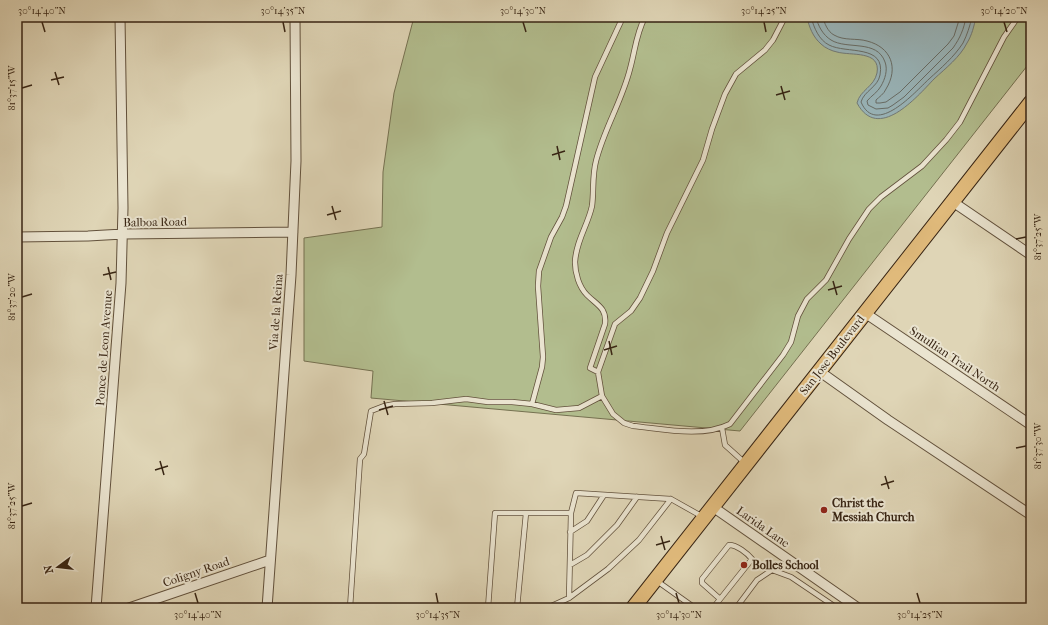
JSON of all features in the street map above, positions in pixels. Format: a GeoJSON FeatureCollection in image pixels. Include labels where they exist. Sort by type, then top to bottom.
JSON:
{"type":"FeatureCollection","features":[{"type":"Feature","properties":{"kind":"main road","name":"San Jose Boulevard"},"geometry":{"type":"LineString","coordinates":[[632,606],[655,580],[709,512],[1031,102]]}},
{"type":"Feature","properties":{"kind":"street","name":"Ponce de Leon Avenue"},"geometry":{"type":"LineString","coordinates":[[96,608],[123,234],[120,17]]}},
{"type":"Feature","properties":{"kind":"street","name":"Via de la Reina"},"geometry":{"type":"LineString","coordinates":[[267,608],[291,275],[296,161],[295,17]]}},
{"type":"Feature","properties":{"kind":"street"},"geometry":{"type":"LineString","coordinates":[[953,202],[1031,255]]}},
{"type":"Feature","properties":{"kind":"street","name":"Balboa Road"},"geometry":{"type":"LineString","coordinates":[[17,237],[293,232]]}},
{"type":"Feature","properties":{"kind":"street","name":"Smullian Trail North"},"geometry":{"type":"LineString","coordinates":[[865,312],[1031,425]]}},
{"type":"Feature","properties":{"kind":"street"},"geometry":{"type":"LineString","coordinates":[[819,371],[888,420],[1031,514]]}},
{"type":"Feature","properties":{"kind":"street","name":"Larida Lane"},"geometry":{"type":"LineString","coordinates":[[709,512],[858,608]]}},
{"type":"Feature","properties":{"kind":"street","name":"Coligny Road"},"geometry":{"type":"LineString","coordinates":[[129,608],[270,560]]}},
{"type":"Feature","properties":{"kind":"lane"},"geometry":{"type":"LineString","coordinates":[[532,404],[542,367],[543,357],[538,286],[539,271],[551,237],[566,206],[595,77],[623,17]]}},
{"type":"Feature","properties":{"kind":"lane"},"geometry":{"type":"LineString","coordinates":[[615,324],[606,318],[601,308],[586,295],[580,286],[576,275],[575,262],[580,236],[589,218],[592,206],[593,176],[596,161],[602,141],[627,81],[631,69],[636,39],[640,26],[645,17]]}},
{"type":"Feature","properties":{"kind":"lane"},"geometry":{"type":"LineString","coordinates":[[785,17],[769,45],[736,74],[725,94],[702,160],[666,233],[653,271],[640,298],[631,311],[615,324],[598,372],[602,396],[613,414],[624,423],[633,426],[700,432],[722,428],[730,424],[783,355],[791,342],[798,316],[808,299],[826,280],[849,239],[869,209],[880,197],[922,166],[960,122],[1004,37],[1018,17]]}},
{"type":"Feature","properties":{"kind":"lane"},"geometry":{"type":"LineString","coordinates":[[598,372],[590,368],[606,318]]}},
{"type":"Feature","properties":{"kind":"lane"},"geometry":{"type":"LineString","coordinates":[[598,346],[606,349]]}},
{"type":"Feature","properties":{"kind":"lane"},"geometry":{"type":"LineString","coordinates":[[350,608],[360,459],[364,454],[371,411],[395,404],[432,403],[466,399],[488,402],[532,404],[556,410],[579,408],[602,396]]}},
{"type":"Feature","properties":{"kind":"lane"},"geometry":{"type":"LineString","coordinates":[[722,428],[725,445],[746,464]]}},
{"type":"Feature","properties":{"kind":"lane"},"geometry":{"type":"LineString","coordinates":[[569,598],[571,514],[576,493],[671,499],[709,512]]}},
{"type":"Feature","properties":{"kind":"lane"},"geometry":{"type":"LineString","coordinates":[[570,532],[587,522],[604,495]]}},
{"type":"Feature","properties":{"kind":"lane"},"geometry":{"type":"LineString","coordinates":[[570,565],[587,555],[617,525],[637,497]]}},
{"type":"Feature","properties":{"kind":"lane"},"geometry":{"type":"LineString","coordinates":[[547,608],[569,598],[608,569],[633,545],[671,499]]}},
{"type":"Feature","properties":{"kind":"lane"},"geometry":{"type":"LineString","coordinates":[[488,608],[495,513],[571,514]]}},
{"type":"Feature","properties":{"kind":"lane"},"geometry":{"type":"LineString","coordinates":[[517,608],[526,513]]}},
{"type":"Feature","properties":{"kind":"lane"},"geometry":{"type":"LineString","coordinates":[[713,608],[752,559],[733,545],[729,545],[702,579],[702,583],[720,599]]}},
{"type":"Feature","properties":{"kind":"lane"},"geometry":{"type":"LineString","coordinates":[[736,608],[757,580],[772,570],[790,577],[837,608]]}},
{"type":"Feature","properties":{"kind":"lane"},"geometry":{"type":"LineString","coordinates":[[655,580],[695,608]]}},
{"type":"Feature","properties":{"kind":"green space"},"geometry":{"type":"Polygon","coordinates":[[[414,17],[1031,17],[1031,61],[740,431],[371,398],[373,371],[304,361],[304,238],[382,227],[383,172],[394,93],[414,17]]]}},
{"type":"Feature","properties":{"kind":"water"},"geometry":{"type":"Polygon","coordinates":[[[807,17],[976,17],[969,40],[961,53],[952,62],[897,113],[886,118],[875,118],[866,114],[857,103],[861,95],[875,78],[877,66],[874,61],[870,57],[864,55],[837,52],[824,47],[818,41],[810,28],[807,17]]]}},
{"type":"Feature","properties":{"kind":"place","name":"Christ the Messiah Church"},"geometry":{"type":"Point","coordinates":[824,510]}},
{"type":"Feature","properties":{"kind":"place","name":"Bolles School"},"geometry":{"type":"Point","coordinates":[744,565]}}]}
